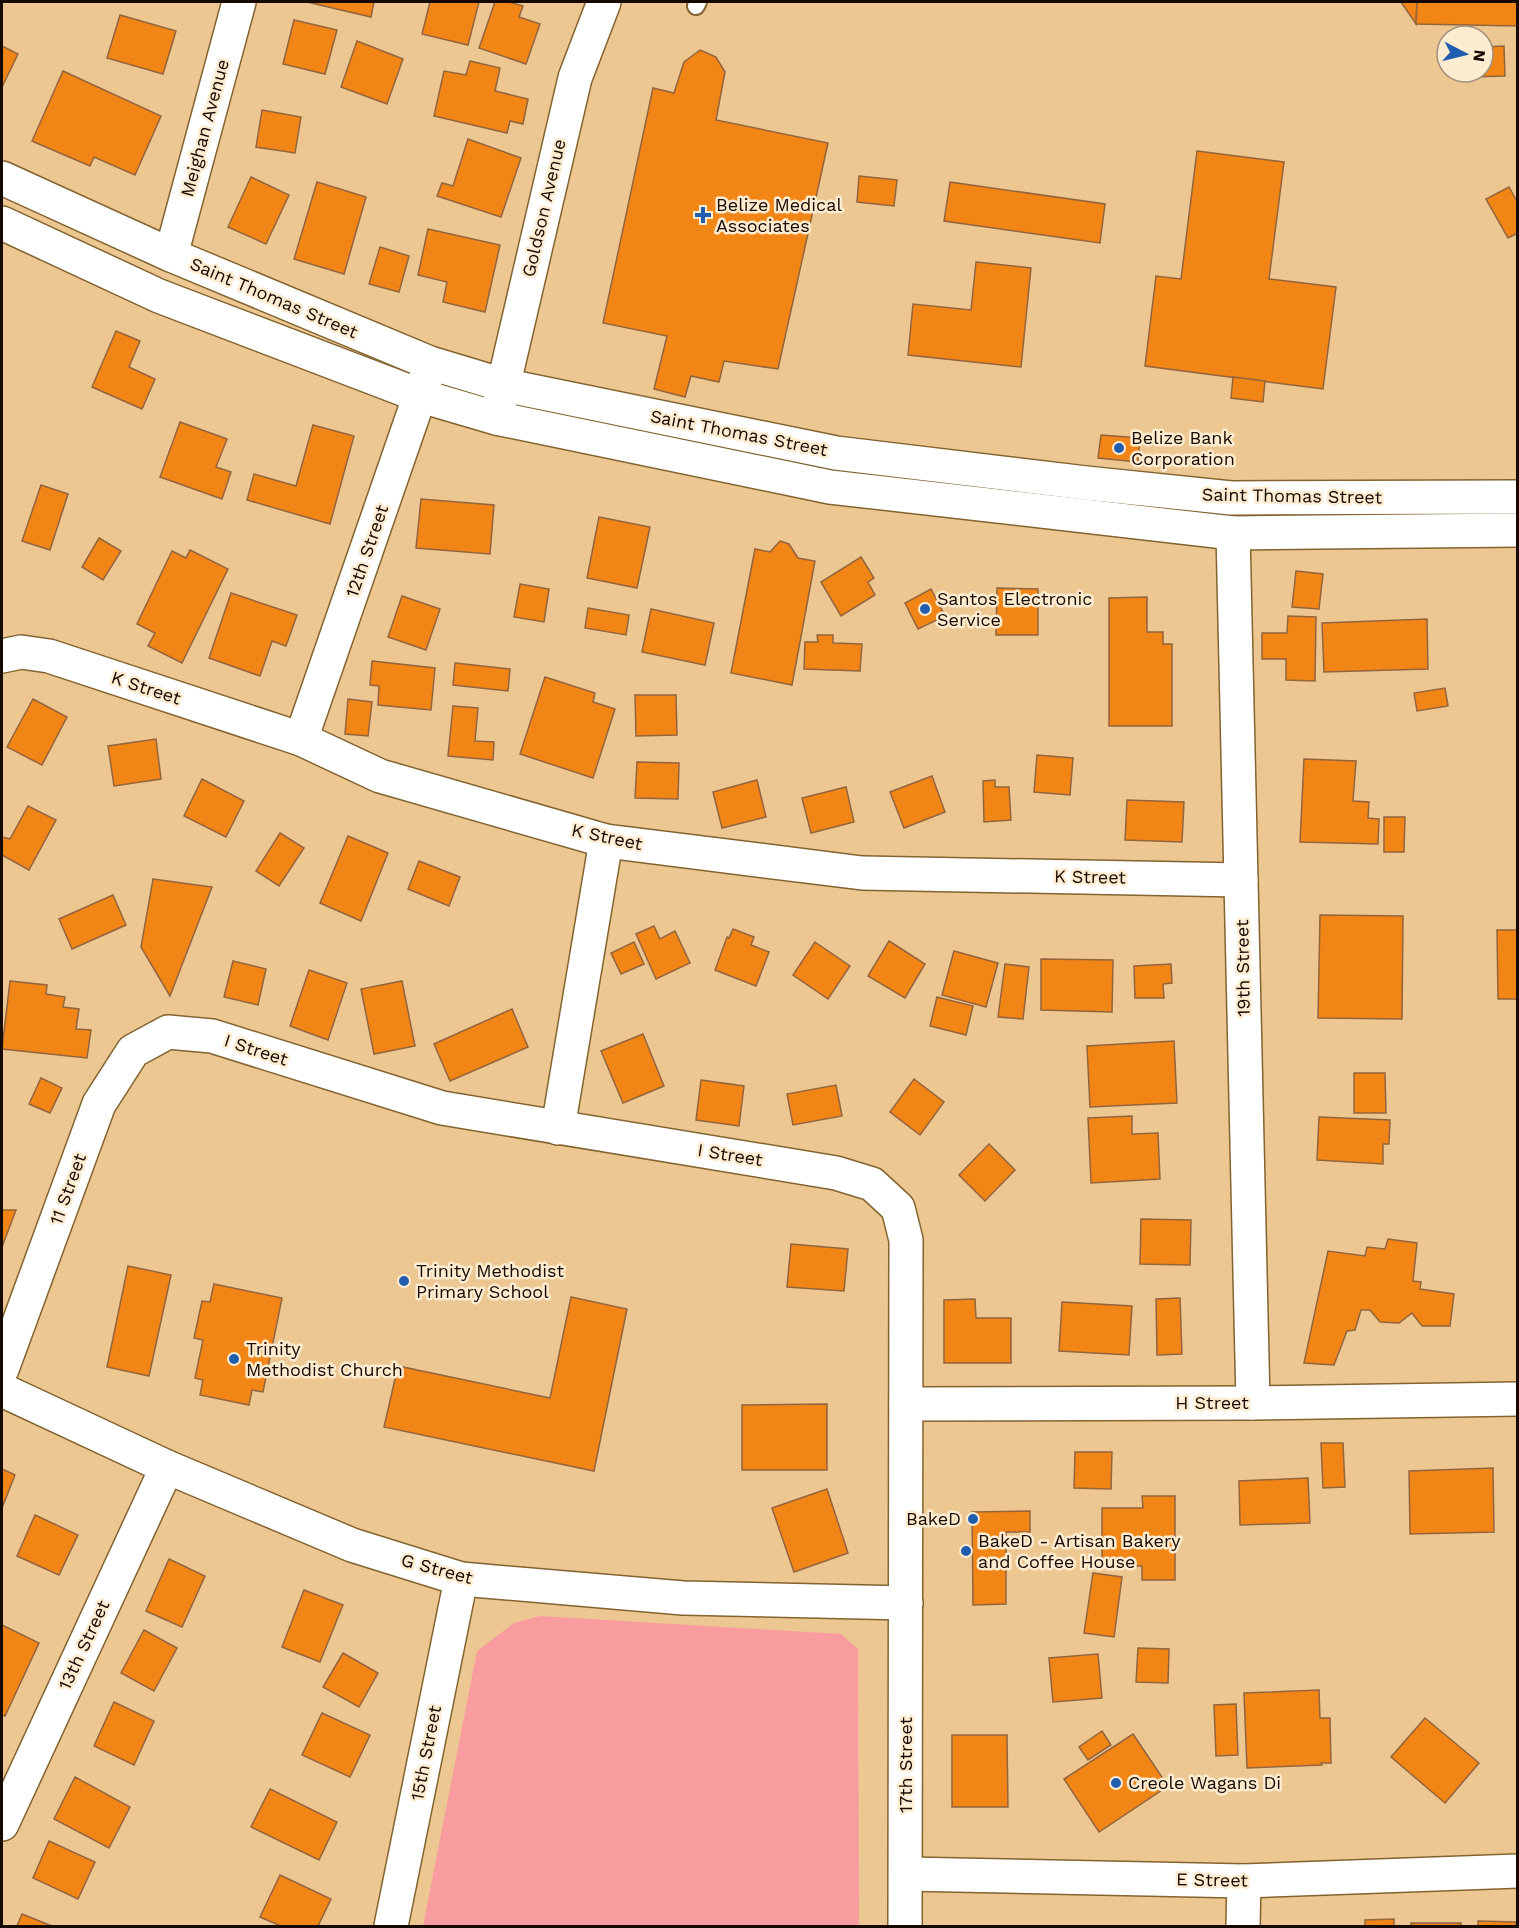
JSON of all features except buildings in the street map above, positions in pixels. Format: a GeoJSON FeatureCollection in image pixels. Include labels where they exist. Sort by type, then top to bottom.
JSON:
{"type":"FeatureCollection","features":[{"type":"Feature","properties":{"kind":"street","name":"Meighan Avenue"},"geometry":{"type":"LineString","coordinates":[[171,255],[239,2]]}},
{"type":"Feature","properties":{"kind":"street","name":"Goldson Avenue"},"geometry":{"type":"LineString","coordinates":[[496,418],[575,78],[604,2]]}},
{"type":"Feature","properties":{"kind":"street","name":"Saint Thomas Street"},"geometry":{"type":"LineString","coordinates":[[2,178],[171,255],[430,363],[503,385],[837,453],[1086,483],[1231,498],[1518,497]]}},
{"type":"Feature","properties":{"kind":"street","name":"Saint Thomas Street"},"geometry":{"type":"LineString","coordinates":[[2,223],[159,296],[421,396],[496,418],[830,487],[1233,533],[1518,530]]}},
{"type":"Feature","properties":{"kind":"street","name":"12th Street"},"geometry":{"type":"LineString","coordinates":[[302,739],[421,396],[430,363]]}},
{"type":"Feature","properties":{"kind":"street"},"geometry":{"type":"LineString","coordinates":[[1083,516],[1086,483]]}},
{"type":"Feature","properties":{"kind":"street","name":"19th Street"},"geometry":{"type":"LineString","coordinates":[[1233,533],[1253,1403]]}},
{"type":"Feature","properties":{"kind":"street","name":"K Street"},"geometry":{"type":"LineString","coordinates":[[2,656],[21,652],[49,656],[302,739],[380,776],[606,841],[862,873],[1241,880]]}},
{"type":"Feature","properties":{"kind":"street"},"geometry":{"type":"LineString","coordinates":[[558,1128],[606,841]]}},
{"type":"Feature","properties":{"kind":"street","name":"I Street"},"geometry":{"type":"LineString","coordinates":[[168,1032],[212,1036],[441,1108],[836,1173],[872,1184],[898,1208],[906,1240],[906,1603]]}},
{"type":"Feature","properties":{"kind":"street","name":"11 Street"},"geometry":{"type":"LineString","coordinates":[[2,1370],[99,1104],[133,1051],[168,1032]]}},
{"type":"Feature","properties":{"kind":"street","name":"G Street"},"geometry":{"type":"LineString","coordinates":[[2,1390],[167,1467],[352,1545],[461,1579],[683,1598],[906,1603]]}},
{"type":"Feature","properties":{"kind":"street","name":"H Street"},"geometry":{"type":"LineString","coordinates":[[906,1404],[1253,1403],[1518,1399]]}},
{"type":"Feature","properties":{"kind":"street","name":"13th Street"},"geometry":{"type":"LineString","coordinates":[[2,1824],[12,1770],[167,1467]]}},
{"type":"Feature","properties":{"kind":"street","name":"15th Street"},"geometry":{"type":"LineString","coordinates":[[391,1926],[461,1579]]}},
{"type":"Feature","properties":{"kind":"street","name":"17th Street"},"geometry":{"type":"LineString","coordinates":[[905,1926],[906,1603]]}},
{"type":"Feature","properties":{"kind":"street","name":"E Street"},"geometry":{"type":"LineString","coordinates":[[906,1874],[1244,1881],[1518,1871]]}},
{"type":"Feature","properties":{"kind":"street"},"geometry":{"type":"LineString","coordinates":[[1243,1926],[1244,1881]]}},
{"type":"Feature","properties":{"kind":"shaded area"},"geometry":{"type":"Polygon","coordinates":[[[540,1616],[841,1634],[858,1649],[859,1926],[423,1926],[477,1651],[514,1623],[540,1616]]]}},
{"type":"Feature","properties":{"kind":"place","name":"Belize Medical Associates"},"geometry":{"type":"Point","coordinates":[703,215]}},
{"type":"Feature","properties":{"kind":"place","name":"Belize Bank Corporation"},"geometry":{"type":"Point","coordinates":[1119,448]}},
{"type":"Feature","properties":{"kind":"place","name":"Santos Electronic Service"},"geometry":{"type":"Point","coordinates":[925,609]}},
{"type":"Feature","properties":{"kind":"place","name":"Trinity Methodist Primary School"},"geometry":{"type":"Point","coordinates":[404,1281]}},
{"type":"Feature","properties":{"kind":"place","name":"Trinity Methodist Church"},"geometry":{"type":"Point","coordinates":[234,1359]}},
{"type":"Feature","properties":{"kind":"place","name":"BakeD"},"geometry":{"type":"Point","coordinates":[973,1519]}},
{"type":"Feature","properties":{"kind":"place","name":"BakeD - Artisan Bakery and Coffee House"},"geometry":{"type":"Point","coordinates":[966,1551]}},
{"type":"Feature","properties":{"kind":"place","name":"Creole Wagans Di"},"geometry":{"type":"Point","coordinates":[1116,1783]}}]}
